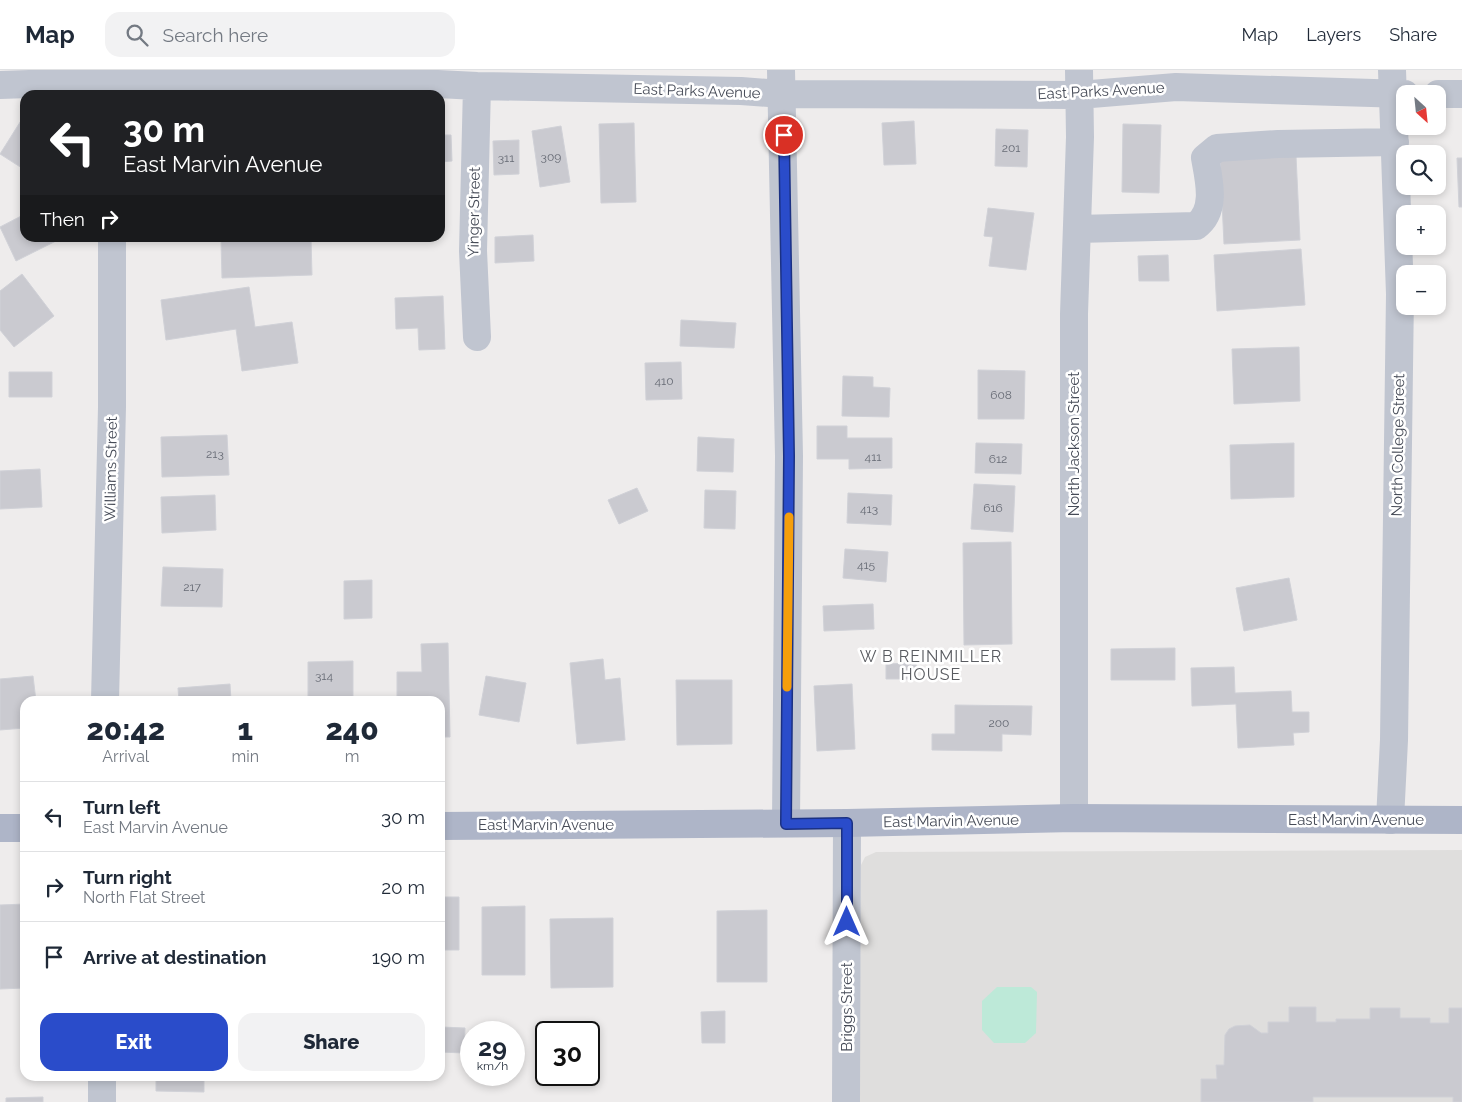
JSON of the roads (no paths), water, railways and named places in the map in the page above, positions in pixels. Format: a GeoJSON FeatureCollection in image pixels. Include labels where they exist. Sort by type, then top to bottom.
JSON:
{"type":"FeatureCollection","features":[{"type":"Feature","properties":{"kind":"main road","name":"East Marvin Avenue"},"geometry":{"type":"LineString","coordinates":[[445,826],[786,824],[1074,818],[1462,820]]}},
{"type":"Feature","properties":{"kind":"main road"},"geometry":{"type":"LineString","coordinates":[[0,828],[20,828]]}},
{"type":"Feature","properties":{"kind":"street","name":"East Parks Avenue"},"geometry":{"type":"LineString","coordinates":[[0,85],[206,78],[379,80],[476,86],[741,91],[782,82],[1079,82],[1176,87],[1396,86]]}},
{"type":"Feature","properties":{"kind":"street"},"geometry":{"type":"LineString","coordinates":[[782,82],[789,456],[786,824]]}},
{"type":"Feature","properties":{"kind":"street","name":"North Jackson Street"},"geometry":{"type":"LineString","coordinates":[[1074,818],[1074,314],[1079,82]]}},
{"type":"Feature","properties":{"kind":"street","name":"Yinger Street"},"geometry":{"type":"LineString","coordinates":[[476,86],[473,251],[477,337]]}},
{"type":"Feature","properties":{"kind":"street"},"geometry":{"type":"LineString","coordinates":[[1446,94],[1462,94]]}},
{"type":"Feature","properties":{"kind":"street","name":"North College Street"},"geometry":{"type":"LineString","coordinates":[[1390,820],[1394,740],[1400,294],[1394,142],[1396,105]]}},
{"type":"Feature","properties":{"kind":"street"},"geometry":{"type":"LineString","coordinates":[[1077,229],[1196,226],[1202,222],[1208,213],[1210,187],[1205,158],[1216,148],[1278,144],[1394,142]]}},
{"type":"Feature","properties":{"kind":"street","name":"Williams Street"},"geometry":{"type":"LineString","coordinates":[[105,696],[112,416],[112,242]]}},
{"type":"Feature","properties":{"kind":"street","name":"Briggs Street"},"geometry":{"type":"LineString","coordinates":[[846,1102],[847,823]]}},
{"type":"Feature","properties":{"kind":"street"},"geometry":{"type":"LineString","coordinates":[[102,1081],[102,1102]]}},
{"type":"Feature","properties":{"kind":"district","name":"W B REINMILLER HOUSE"},"geometry":{"type":"Point","coordinates":[931,665]}}]}
